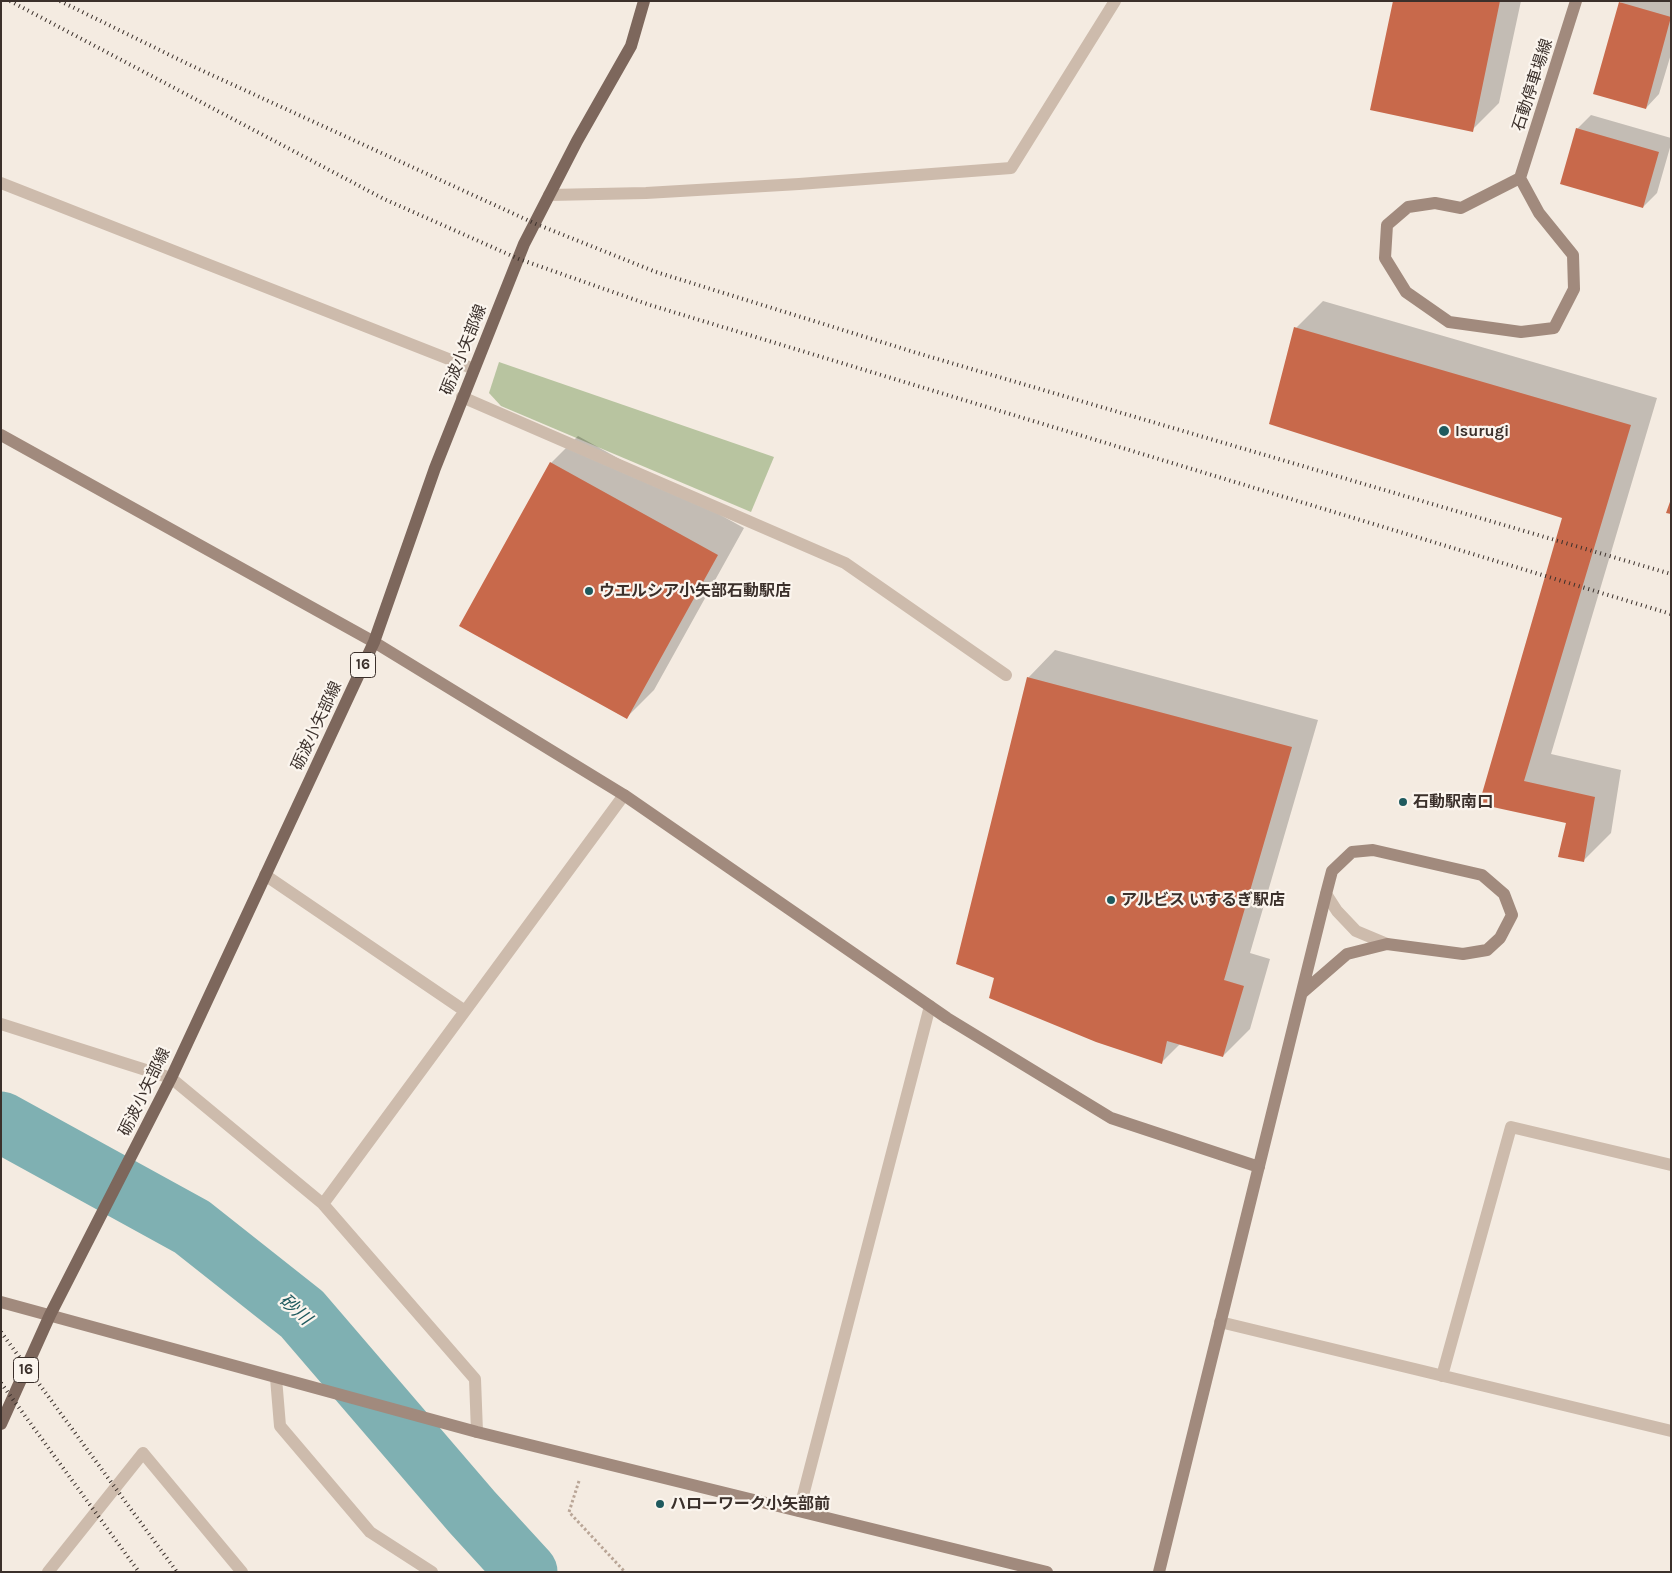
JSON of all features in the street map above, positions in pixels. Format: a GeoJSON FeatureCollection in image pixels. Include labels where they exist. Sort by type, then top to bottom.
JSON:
{"type":"FeatureCollection","features":[{"type":"Feature","properties":{"kind":"main road","name":"砺波小矢部線"},"geometry":{"type":"LineString","coordinates":[[1,1424],[50,1315],[171,1078],[374,642],[435,468],[524,244],[577,141],[632,46],[644,1]]}},
{"type":"Feature","properties":{"kind":"street"},"geometry":{"type":"LineString","coordinates":[[549,194],[646,193],[1011,168],[1115,1]]}},
{"type":"Feature","properties":{"kind":"street","name":"石動停車場線"},"geometry":{"type":"LineString","coordinates":[[1520,178],[1576,1]]}},
{"type":"Feature","properties":{"kind":"street"},"geometry":{"type":"LineString","coordinates":[[1520,178],[1539,213],[1573,255],[1574,289],[1554,328],[1522,332],[1449,322],[1406,292],[1385,258],[1387,225],[1408,207],[1435,203],[1462,208],[1520,178]]}},
{"type":"Feature","properties":{"kind":"street"},"geometry":{"type":"LineString","coordinates":[[1,183],[474,369]]}},
{"type":"Feature","properties":{"kind":"street"},"geometry":{"type":"LineString","coordinates":[[462,397],[845,563],[1006,675]]}},
{"type":"Feature","properties":{"kind":"street"},"geometry":{"type":"LineString","coordinates":[[1,435],[374,642],[624,795],[930,1006],[1111,1118],[1259,1167]]}},
{"type":"Feature","properties":{"kind":"street"},"geometry":{"type":"LineString","coordinates":[[323,1204],[624,795]]}},
{"type":"Feature","properties":{"kind":"street"},"geometry":{"type":"LineString","coordinates":[[1159,1572],[1220,1322],[1259,1167],[1326,894],[1332,871],[1352,852],[1373,850],[1482,875],[1504,894],[1512,915],[1500,938],[1487,950],[1463,954],[1388,944],[1356,931],[1337,911],[1326,894]]}},
{"type":"Feature","properties":{"kind":"street"},"geometry":{"type":"LineString","coordinates":[[265,875],[465,1011]]}},
{"type":"Feature","properties":{"kind":"street"},"geometry":{"type":"LineString","coordinates":[[1302,993],[1347,954],[1388,944]]}},
{"type":"Feature","properties":{"kind":"street"},"geometry":{"type":"LineString","coordinates":[[799,1511],[930,1006]]}},
{"type":"Feature","properties":{"kind":"street"},"geometry":{"type":"LineString","coordinates":[[1,1024],[171,1078],[323,1204],[475,1379],[477,1432]]}},
{"type":"Feature","properties":{"kind":"street"},"geometry":{"type":"LineString","coordinates":[[1442,1376],[1511,1127],[1671,1165]]}},
{"type":"Feature","properties":{"kind":"street"},"geometry":{"type":"LineString","coordinates":[[1,1302],[477,1432],[1047,1572]]}},
{"type":"Feature","properties":{"kind":"street"},"geometry":{"type":"LineString","coordinates":[[1220,1322],[1671,1431]]}},
{"type":"Feature","properties":{"kind":"street"},"geometry":{"type":"LineString","coordinates":[[276,1378],[280,1426],[370,1532],[432,1572]]}},
{"type":"Feature","properties":{"kind":"street"},"geometry":{"type":"LineString","coordinates":[[48,1572],[143,1453],[242,1572]]}},
{"type":"Feature","properties":{"kind":"path"},"geometry":{"type":"LineString","coordinates":[[586,1459],[569,1512],[625,1572]]}},
{"type":"Feature","properties":{"kind":"green space"},"geometry":{"type":"Polygon","coordinates":[[[499,362],[774,457],[751,512],[501,406],[489,393],[499,362]]]}},
{"type":"Feature","properties":{"kind":"building"},"geometry":{"type":"Polygon","coordinates":[[[1393,1],[1500,1],[1473,132],[1370,110],[1393,1]]]}},
{"type":"Feature","properties":{"kind":"building"},"geometry":{"type":"Polygon","coordinates":[[[1619,2],[1671,17],[1646,109],[1593,94],[1619,2]]]}},
{"type":"Feature","properties":{"kind":"building"},"geometry":{"type":"Polygon","coordinates":[[[1576,128],[1659,152],[1643,208],[1560,184],[1576,128]]]}},
{"type":"Feature","properties":{"kind":"building"},"geometry":{"type":"Polygon","coordinates":[[[1294,327],[1631,425],[1524,781],[1595,797],[1584,862],[1558,857],[1566,823],[1479,804],[1562,518],[1269,424],[1294,327]]]}},
{"type":"Feature","properties":{"kind":"building","name":"ウエルシア小矢部石動駅店"},"geometry":{"type":"Polygon","coordinates":[[[550,462],[718,555],[627,719],[459,626],[550,462]]]}},
{"type":"Feature","properties":{"kind":"building"},"geometry":{"type":"Polygon","coordinates":[[[1671,499],[1671,514],[1666,513],[1671,499]]]}},
{"type":"Feature","properties":{"kind":"building"},"geometry":{"type":"Polygon","coordinates":[[[1027,677],[1292,747],[1224,980],[1244,986],[1223,1057],[1167,1041],[1162,1064],[1096,1042],[989,998],[994,978],[956,964],[1027,677]]]}},
{"type":"Feature","properties":{"kind":"waterway","name":"砂川"},"geometry":{"type":"LineString","coordinates":[[1,1122],[192,1227],[302,1314],[472,1512],[527,1572]]}},
{"type":"Feature","properties":{"kind":"railway"},"geometry":{"type":"LineString","coordinates":[[10,1],[384,199],[519,259],[650,305],[1671,614]]}},
{"type":"Feature","properties":{"kind":"railway"},"geometry":{"type":"LineString","coordinates":[[60,1],[190,65],[536,224],[656,272],[917,353],[1671,574]]}},
{"type":"Feature","properties":{"kind":"railway"},"geometry":{"type":"LineString","coordinates":[[1,1332],[177,1572]]}},
{"type":"Feature","properties":{"kind":"railway"},"geometry":{"type":"LineString","coordinates":[[1,1383],[139,1572]]}},
{"type":"Feature","properties":{"kind":"place","name":"Isurugi"},"geometry":{"type":"Point","coordinates":[1444,431]}},
{"type":"Feature","properties":{"kind":"place","name":"ウエルシア小矢部石動駅店"},"geometry":{"type":"Point","coordinates":[589,591]}},
{"type":"Feature","properties":{"kind":"place","name":"石動駅南口"},"geometry":{"type":"Point","coordinates":[1403,802]}},
{"type":"Feature","properties":{"kind":"place","name":"アルビス いするぎ駅店"},"geometry":{"type":"Point","coordinates":[1111,900]}},
{"type":"Feature","properties":{"kind":"place","name":"ハローワーク小矢部前"},"geometry":{"type":"Point","coordinates":[660,1504]}}]}
